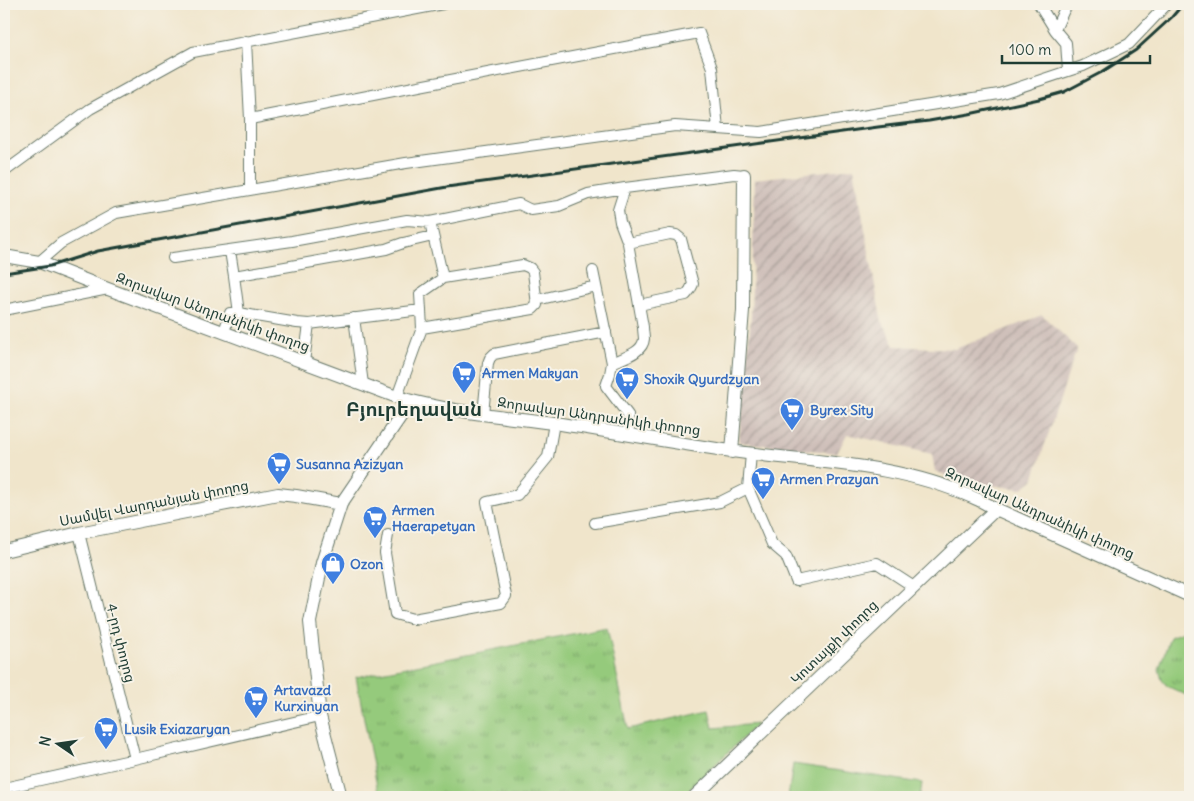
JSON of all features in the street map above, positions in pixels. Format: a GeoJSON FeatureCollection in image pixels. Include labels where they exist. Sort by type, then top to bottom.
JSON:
{"type":"FeatureCollection","features":[{"type":"Feature","properties":{"kind":"street"},"geometry":{"type":"LineString","coordinates":[[4,172],[90,109],[193,52],[443,4]]}},
{"type":"Feature","properties":{"kind":"street"},"geometry":{"type":"LineString","coordinates":[[1038,4],[1066,43],[1068,71]]}},
{"type":"Feature","properties":{"kind":"street"},"geometry":{"type":"LineString","coordinates":[[1056,30],[1064,10],[1069,4]]}},
{"type":"Feature","properties":{"kind":"street"},"geometry":{"type":"LineString","coordinates":[[39,262],[61,243],[116,213],[406,163],[675,126],[761,132],[1000,94],[1083,66],[1129,44],[1167,4]]}},
{"type":"Feature","properties":{"kind":"street"},"geometry":{"type":"LineString","coordinates":[[250,119],[700,33],[712,68],[718,129]]}},
{"type":"Feature","properties":{"kind":"street"},"geometry":{"type":"LineString","coordinates":[[246,41],[250,119],[250,190]]}},
{"type":"Feature","properties":{"kind":"street"},"geometry":{"type":"LineString","coordinates":[[173,258],[292,241],[407,220],[430,222],[519,204],[531,210],[559,206],[588,194],[625,188],[734,174],[744,175],[742,310],[732,452]]}},
{"type":"Feature","properties":{"kind":"street"},"geometry":{"type":"LineString","coordinates":[[612,363],[630,355],[642,345],[644,340],[628,243],[620,222],[618,210],[625,188]]}},
{"type":"Feature","properties":{"kind":"street"},"geometry":{"type":"LineString","coordinates":[[430,222],[443,278]]}},
{"type":"Feature","properties":{"kind":"street"},"geometry":{"type":"LineString","coordinates":[[628,243],[670,234],[676,235],[681,239],[693,284],[686,295],[639,305]]}},
{"type":"Feature","properties":{"kind":"street"},"geometry":{"type":"LineString","coordinates":[[234,276],[386,249],[433,236]]}},
{"type":"Feature","properties":{"kind":"street"},"geometry":{"type":"LineString","coordinates":[[230,251],[239,312]]}},
{"type":"Feature","properties":{"kind":"street","name":"Զորավար Անդրանիկի փողոց"},"geometry":{"type":"LineString","coordinates":[[5,253],[39,262],[411,401],[483,414],[554,423],[732,452],[867,468],[931,482],[972,497],[1190,596]]}},
{"type":"Feature","properties":{"kind":"street"},"geometry":{"type":"LineString","coordinates":[[397,396],[422,328],[420,294],[443,278],[523,266],[530,268],[533,272],[537,305],[533,309],[422,328]]}},
{"type":"Feature","properties":{"kind":"street"},"geometry":{"type":"LineString","coordinates":[[593,271],[612,363],[606,386],[628,416],[629,435]]}},
{"type":"Feature","properties":{"kind":"street"},"geometry":{"type":"LineString","coordinates":[[537,300],[596,286]]}},
{"type":"Feature","properties":{"kind":"street"},"geometry":{"type":"LineString","coordinates":[[4,310],[108,289]]}},
{"type":"Feature","properties":{"kind":"street"},"geometry":{"type":"LineString","coordinates":[[224,332],[229,313],[239,312],[297,324],[309,324],[421,310]]}},
{"type":"Feature","properties":{"kind":"street"},"geometry":{"type":"LineString","coordinates":[[354,318],[363,384]]}},
{"type":"Feature","properties":{"kind":"street"},"geometry":{"type":"LineString","coordinates":[[304,362],[309,324]]}},
{"type":"Feature","properties":{"kind":"street"},"geometry":{"type":"LineString","coordinates":[[483,414],[488,363],[494,354],[606,332]]}},
{"type":"Feature","properties":{"kind":"street"},"geometry":{"type":"LineString","coordinates":[[342,797],[320,716],[310,622],[322,563],[341,504],[411,401]]}},
{"type":"Feature","properties":{"kind":"street"},"geometry":{"type":"LineString","coordinates":[[388,535],[385,552],[395,614],[413,619],[501,603],[506,596],[487,502],[517,495],[548,457],[554,423]]}},
{"type":"Feature","properties":{"kind":"street"},"geometry":{"type":"LineString","coordinates":[[751,454],[748,488],[772,544],[786,556],[796,581],[877,563],[914,587]]}},
{"type":"Feature","properties":{"kind":"street"},"geometry":{"type":"LineString","coordinates":[[595,523],[720,502],[748,488]]}},
{"type":"Feature","properties":{"kind":"street","name":"Սամվել Վարդանյան փողոց"},"geometry":{"type":"LineString","coordinates":[[4,551],[79,533],[278,494],[341,504]]}},
{"type":"Feature","properties":{"kind":"street","name":"Կոտայքի փողոց"},"geometry":{"type":"LineString","coordinates":[[694,797],[996,509]]}},
{"type":"Feature","properties":{"kind":"street","name":"4-րդ փողոց"},"geometry":{"type":"LineString","coordinates":[[79,533],[136,759]]}},
{"type":"Feature","properties":{"kind":"street"},"geometry":{"type":"LineString","coordinates":[[4,788],[320,716]]}},
{"type":"Feature","properties":{"kind":"shaded area"},"geometry":{"type":"Polygon","coordinates":[[[854,168],[881,319],[895,346],[955,349],[1042,315],[1077,348],[1033,480],[1021,489],[960,481],[935,471],[932,454],[847,434],[837,453],[739,442],[751,319],[755,179],[854,168]]]}},
{"type":"Feature","properties":{"kind":"green space"},"geometry":{"type":"Polygon","coordinates":[[[607,627],[628,729],[709,710],[713,728],[757,724],[682,797],[379,797],[356,677],[607,627]]]}},
{"type":"Feature","properties":{"kind":"green space"},"geometry":{"type":"Polygon","coordinates":[[[1190,631],[1190,697],[1167,686],[1162,680],[1159,669],[1170,637],[1190,631]]]}},
{"type":"Feature","properties":{"kind":"green space"},"geometry":{"type":"Polygon","coordinates":[[[793,764],[922,783],[920,797],[788,797],[793,764]]]}},
{"type":"Feature","properties":{"kind":"railway"},"geometry":{"type":"LineString","coordinates":[[4,273],[50,266],[98,251],[447,187],[929,121],[1039,99],[1064,92],[1102,72],[1136,50],[1172,17],[1183,4]]}},
{"type":"Feature","properties":{"kind":"place","name":"Armen Makyan"},"geometry":{"type":"Point","coordinates":[464,394]}},
{"type":"Feature","properties":{"kind":"place","name":"Shoxik Qyurdzyan"},"geometry":{"type":"Point","coordinates":[627,400]}},
{"type":"Feature","properties":{"kind":"place","name":"Byrex Sity"},"geometry":{"type":"Point","coordinates":[792,431]}},
{"type":"Feature","properties":{"kind":"place","name":"Susanna Azizyan"},"geometry":{"type":"Point","coordinates":[279,485]}},
{"type":"Feature","properties":{"kind":"place","name":"Armen Prazyan"},"geometry":{"type":"Point","coordinates":[763,500]}},
{"type":"Feature","properties":{"kind":"place","name":"Armen Haerapetyan"},"geometry":{"type":"Point","coordinates":[375,539]}},
{"type":"Feature","properties":{"kind":"place","name":"Ozon"},"geometry":{"type":"Point","coordinates":[333,585]}},
{"type":"Feature","properties":{"kind":"place","name":"Artavazd Kurxinyan"},"geometry":{"type":"Point","coordinates":[256,719]}},
{"type":"Feature","properties":{"kind":"place","name":"Lusik Exiazaryan"},"geometry":{"type":"Point","coordinates":[106,750]}},
{"type":"Feature","properties":{"kind":"district","name":"Բյուրեղավան"},"geometry":{"type":"Point","coordinates":[414,409]}}]}
